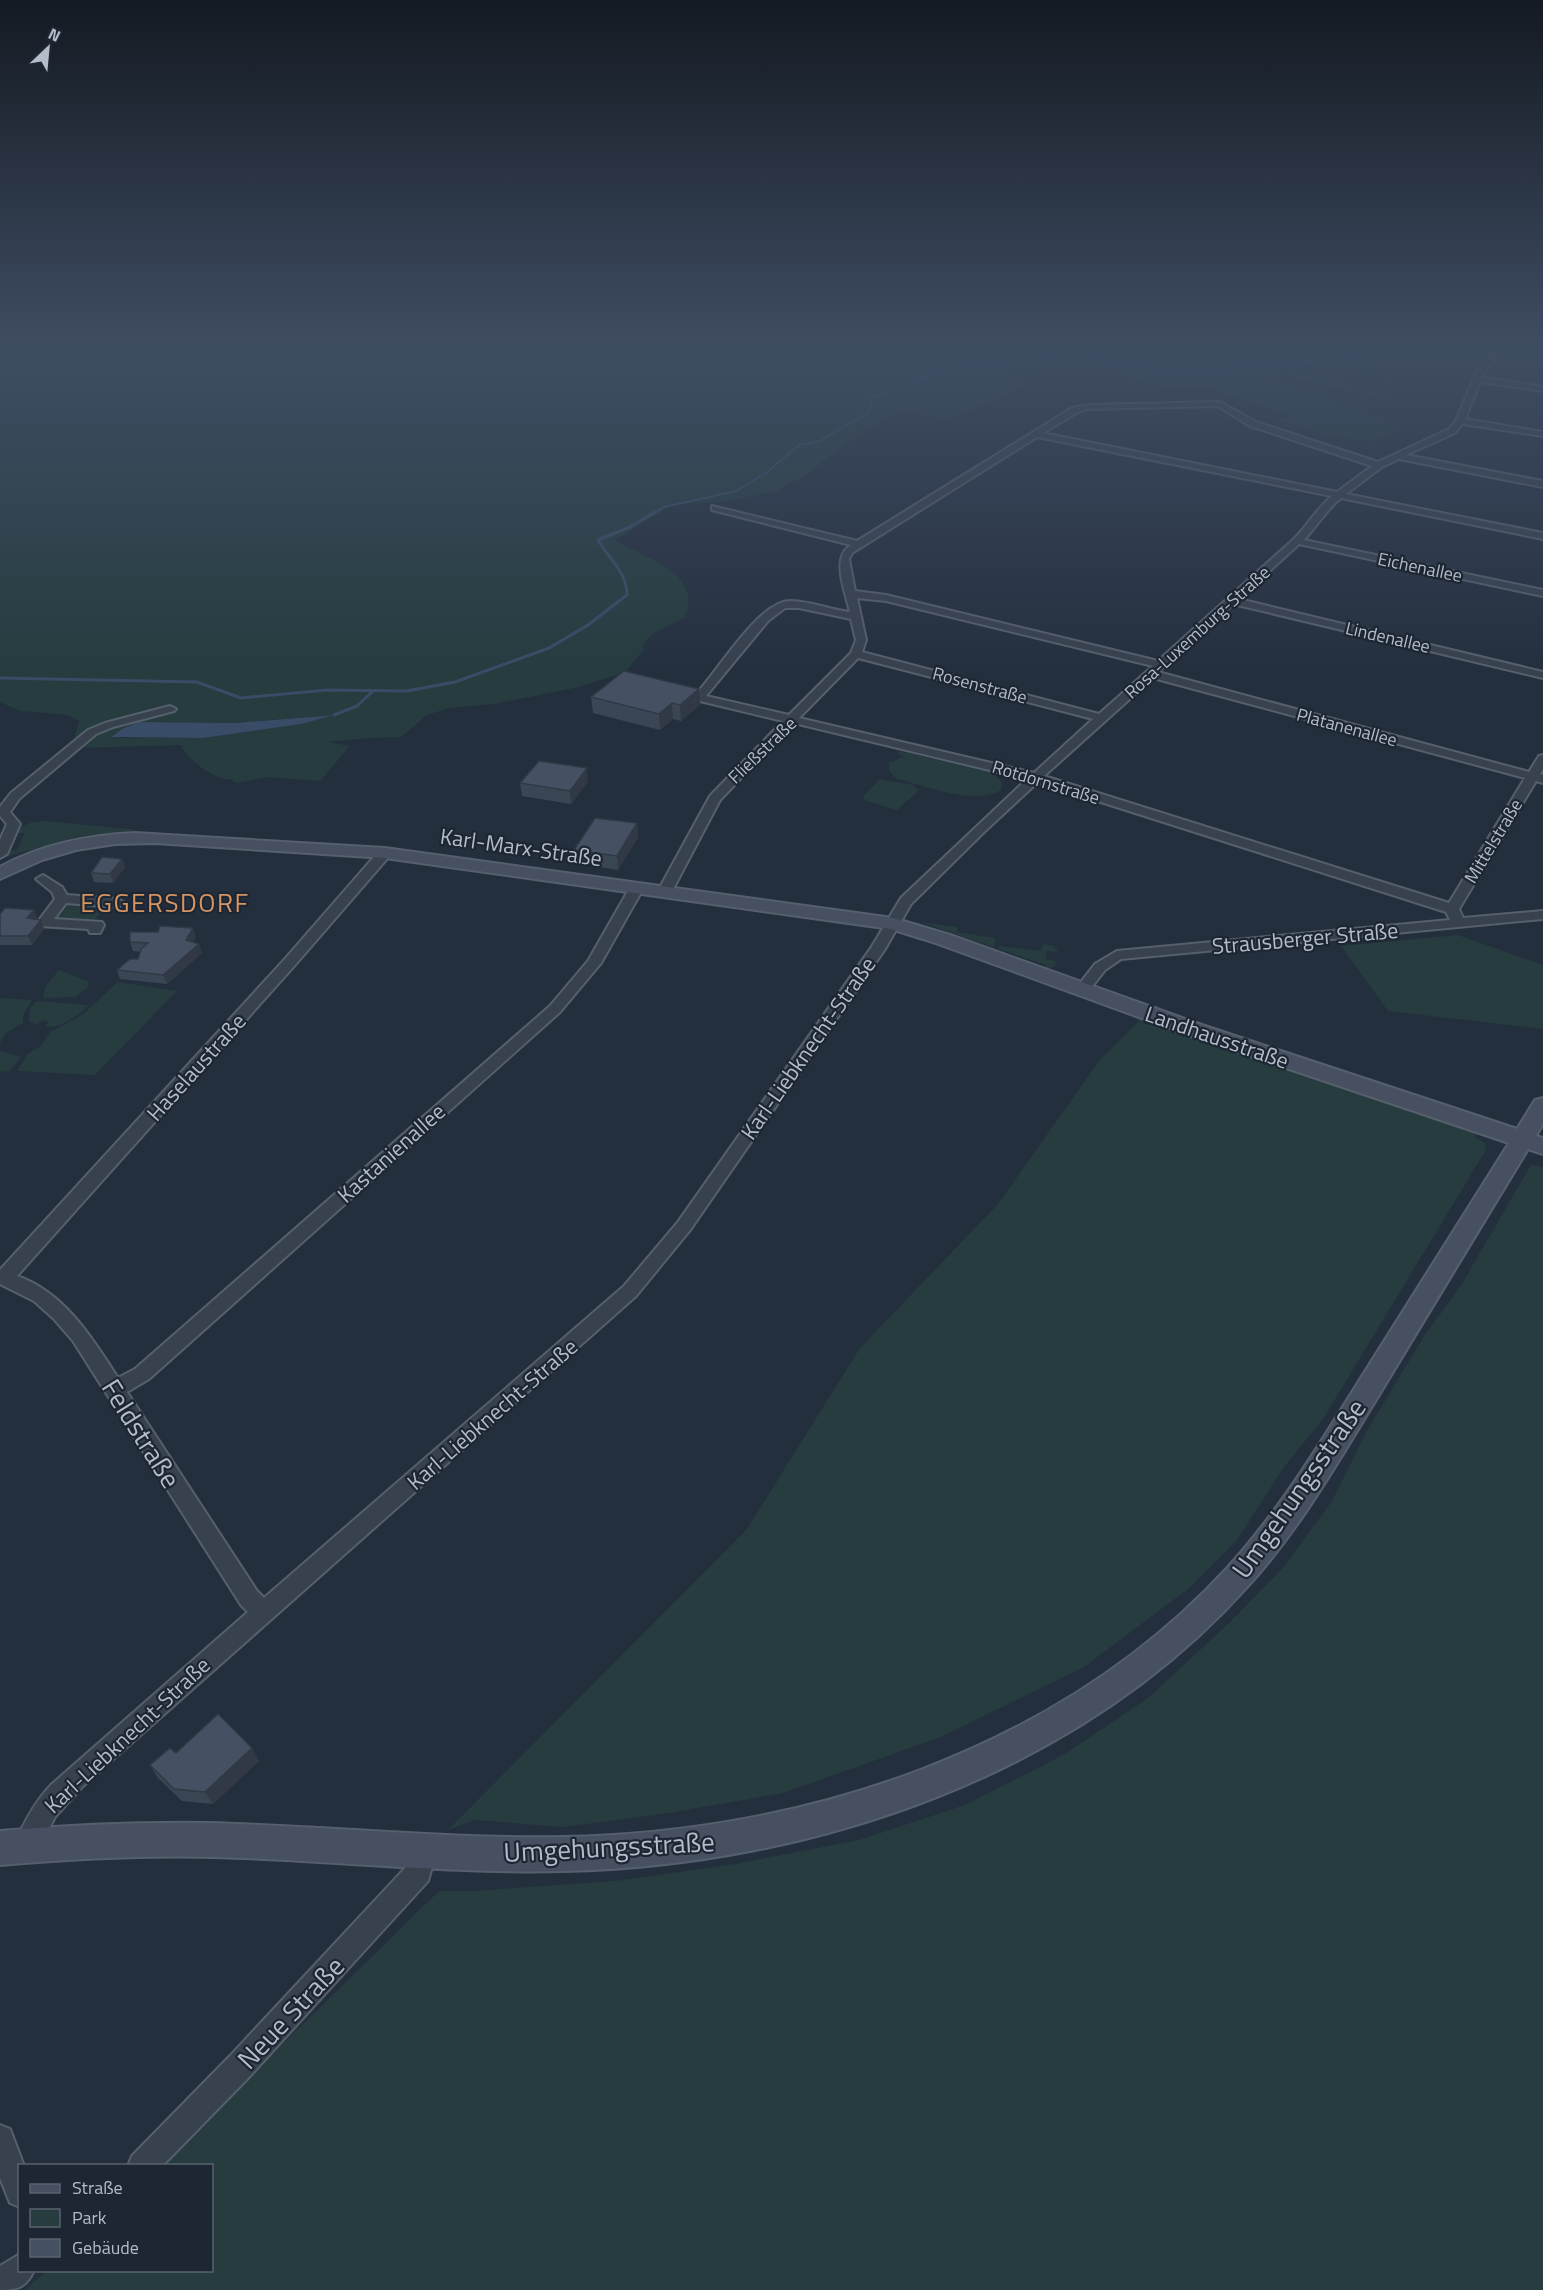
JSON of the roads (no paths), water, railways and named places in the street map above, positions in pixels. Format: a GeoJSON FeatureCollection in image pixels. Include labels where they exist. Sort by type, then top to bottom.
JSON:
{"type":"FeatureCollection","features":[{"type":"Feature","properties":{"kind":"street"},"geometry":{"type":"LineString","coordinates":[[856,654],[861,640],[844,559],[848,551],[998,457]]}},
{"type":"Feature","properties":{"kind":"street"},"geometry":{"type":"LineString","coordinates":[[1147,457],[1543,536]]}},
{"type":"Feature","properties":{"kind":"street"},"geometry":{"type":"LineString","coordinates":[[1354,457],[1379,465]]}},
{"type":"Feature","properties":{"kind":"street","name":"Rosa-Luxemburg-Straße"},"geometry":{"type":"LineString","coordinates":[[893,924],[898,910],[906,901],[978,829],[1233,601],[1315,523],[1324,507],[1379,465],[1395,457]]}},
{"type":"Feature","properties":{"kind":"street"},"geometry":{"type":"LineString","coordinates":[[1402,457],[1543,484]]}},
{"type":"Feature","properties":{"kind":"street"},"geometry":{"type":"LineString","coordinates":[[715,508],[856,544]]}},
{"type":"Feature","properties":{"kind":"street","name":"Eichenallee"},"geometry":{"type":"LineString","coordinates":[[1297,541],[1543,593]]}},
{"type":"Feature","properties":{"kind":"street"},"geometry":{"type":"LineString","coordinates":[[852,594],[886,598],[1162,665]]}},
{"type":"Feature","properties":{"kind":"street","name":"Lindenallee"},"geometry":{"type":"LineString","coordinates":[[1233,601],[1543,675]]}},
{"type":"Feature","properties":{"kind":"street"},"geometry":{"type":"LineString","coordinates":[[699,697],[753,632],[780,606],[789,605],[844,616],[856,616]]}},
{"type":"Feature","properties":{"kind":"street","name":"Rosenstraße"},"geometry":{"type":"LineString","coordinates":[[856,654],[1102,718]]}},
{"type":"Feature","properties":{"kind":"street","name":"Fließstraße"},"geometry":{"type":"LineString","coordinates":[[665,891],[714,799],[735,774],[793,720],[856,654]]}},
{"type":"Feature","properties":{"kind":"street","name":"Platanenallee"},"geometry":{"type":"LineString","coordinates":[[1152,674],[1538,778]]}},
{"type":"Feature","properties":{"kind":"street","name":"Rotdornstraße"},"geometry":{"type":"LineString","coordinates":[[666,690],[1035,778],[1452,909]]}},
{"type":"Feature","properties":{"kind":"street"},"geometry":{"type":"LineString","coordinates":[[3,864],[14,824],[3,812],[15,796],[92,732],[109,725],[170,709]]}},
{"type":"Feature","properties":{"kind":"street","name":"Mittelstraße"},"geometry":{"type":"LineString","coordinates":[[1461,923],[1452,909],[1538,778],[1543,759]]}},
{"type":"Feature","properties":{"kind":"street","name":"Karl-Marx-Straße"},"geometry":{"type":"LineString","coordinates":[[3,864],[28,860],[105,840],[141,837],[385,853],[893,924]]}},
{"type":"Feature","properties":{"kind":"street","name":"Haselaustraße"},"geometry":{"type":"LineString","coordinates":[[2,1278],[290,962],[385,853]]}},
{"type":"Feature","properties":{"kind":"street"},"geometry":{"type":"LineString","coordinates":[[43,879],[57,890],[62,899]]}},
{"type":"Feature","properties":{"kind":"street","name":"Kastanienallee"},"geometry":{"type":"LineString","coordinates":[[114,1390],[142,1374],[555,1009],[594,963],[637,887]]}},
{"type":"Feature","properties":{"kind":"street"},"geometry":{"type":"LineString","coordinates":[[62,899],[116,903],[96,928],[39,924],[62,899]]}},
{"type":"Feature","properties":{"kind":"street","name":"Strausberger Straße"},"geometry":{"type":"LineString","coordinates":[[1082,990],[1100,967],[1117,955],[1543,915]]}},
{"type":"Feature","properties":{"kind":"street","name":"Landhausstraße"},"geometry":{"type":"LineString","coordinates":[[893,924],[943,939],[1082,990],[1533,1143]]}},
{"type":"Feature","properties":{"kind":"street","name":"Karl-Liebknecht-Straße"},"geometry":{"type":"LineString","coordinates":[[14,1846],[53,1800],[263,1612],[585,1333],[648,1272],[684,1226],[873,957],[893,924]]}},
{"type":"Feature","properties":{"kind":"street","name":"Umgehungsstraße"},"geometry":{"type":"LineString","coordinates":[[424,1849],[567,1854],[636,1850],[725,1840],[796,1825],[864,1806],[939,1780],[1000,1752],[1108,1688],[1191,1624],[1237,1577],[1279,1525],[1314,1476],[1533,1143],[1543,1105]]}},
{"type":"Feature","properties":{"kind":"street","name":"Feldstraße"},"geometry":{"type":"LineString","coordinates":[[2,1278],[39,1294],[52,1303],[89,1349],[249,1598],[263,1612]]}},
{"type":"Feature","properties":{"kind":"street","name":"Karl-Liebknecht-Straße"},"geometry":{"type":"LineString","coordinates":[[14,1846],[117,1838],[209,1839],[424,1849]]}},
{"type":"Feature","properties":{"kind":"street","name":"Neue Straße"},"geometry":{"type":"LineString","coordinates":[[144,2164],[255,2050],[419,1872],[424,1849]]}},
{"type":"Feature","properties":{"kind":"street"},"geometry":{"type":"LineString","coordinates":[[0,2139],[18,2188]]}},
{"type":"Feature","properties":{"kind":"street"},"geometry":{"type":"LineString","coordinates":[[0,2285],[18,2270]]}},
{"type":"Feature","properties":{"kind":"water"},"geometry":{"type":"Polygon","coordinates":[[[334,715],[301,724],[203,738],[111,737],[122,729],[139,722],[235,723],[334,715]]]}},
{"type":"Feature","properties":{"kind":"waterway"},"geometry":{"type":"LineString","coordinates":[[653,514],[664,507],[736,491],[766,473],[785,457]]}},
{"type":"Feature","properties":{"kind":"waterway"},"geometry":{"type":"LineString","coordinates":[[0,678],[197,682],[241,698],[327,690],[407,691],[455,682],[549,648],[588,625],[627,595],[621,572],[598,540],[630,527],[655,512]]}},
{"type":"Feature","properties":{"kind":"waterway"},"geometry":{"type":"LineString","coordinates":[[334,715],[357,706],[372,692]]}},
{"type":"Feature","properties":{"kind":"district","name":"EGGERSDORF"},"geometry":{"type":"Point","coordinates":[165,902]}}]}
